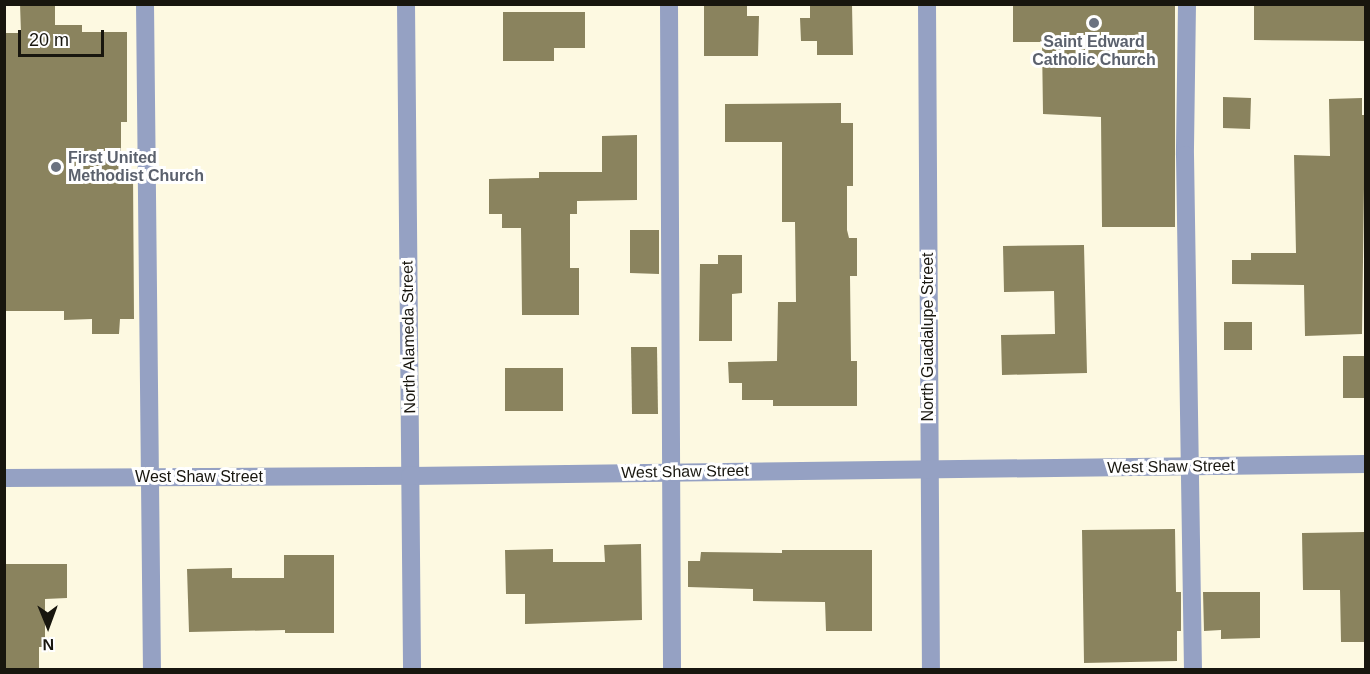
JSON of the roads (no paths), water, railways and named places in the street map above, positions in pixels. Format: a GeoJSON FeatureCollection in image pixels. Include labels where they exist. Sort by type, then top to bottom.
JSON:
{"type":"FeatureCollection","features":[{"type":"Feature","properties":{"kind":"street"},"geometry":{"type":"LineString","coordinates":[[145,4],[152,669]]}},
{"type":"Feature","properties":{"kind":"street","name":"North Alameda Street"},"geometry":{"type":"LineString","coordinates":[[406,4],[411,669]]}},
{"type":"Feature","properties":{"kind":"street"},"geometry":{"type":"LineString","coordinates":[[669,4],[672,669]]}},
{"type":"Feature","properties":{"kind":"street","name":"North Guadalupe Street"},"geometry":{"type":"LineString","coordinates":[[927,4],[931,669]]}},
{"type":"Feature","properties":{"kind":"street"},"geometry":{"type":"LineString","coordinates":[[1187,4],[1185,155],[1192,669]]}},
{"type":"Feature","properties":{"kind":"street","name":"West Shaw Street"},"geometry":{"type":"LineString","coordinates":[[4,478],[410,476],[1365,464]]}},
{"type":"Feature","properties":{"kind":"place","name":"Saint Edward Catholic Church"},"geometry":{"type":"Point","coordinates":[1094,23]}},
{"type":"Feature","properties":{"kind":"place","name":"First United Methodist Church"},"geometry":{"type":"Point","coordinates":[56,167]}}]}
